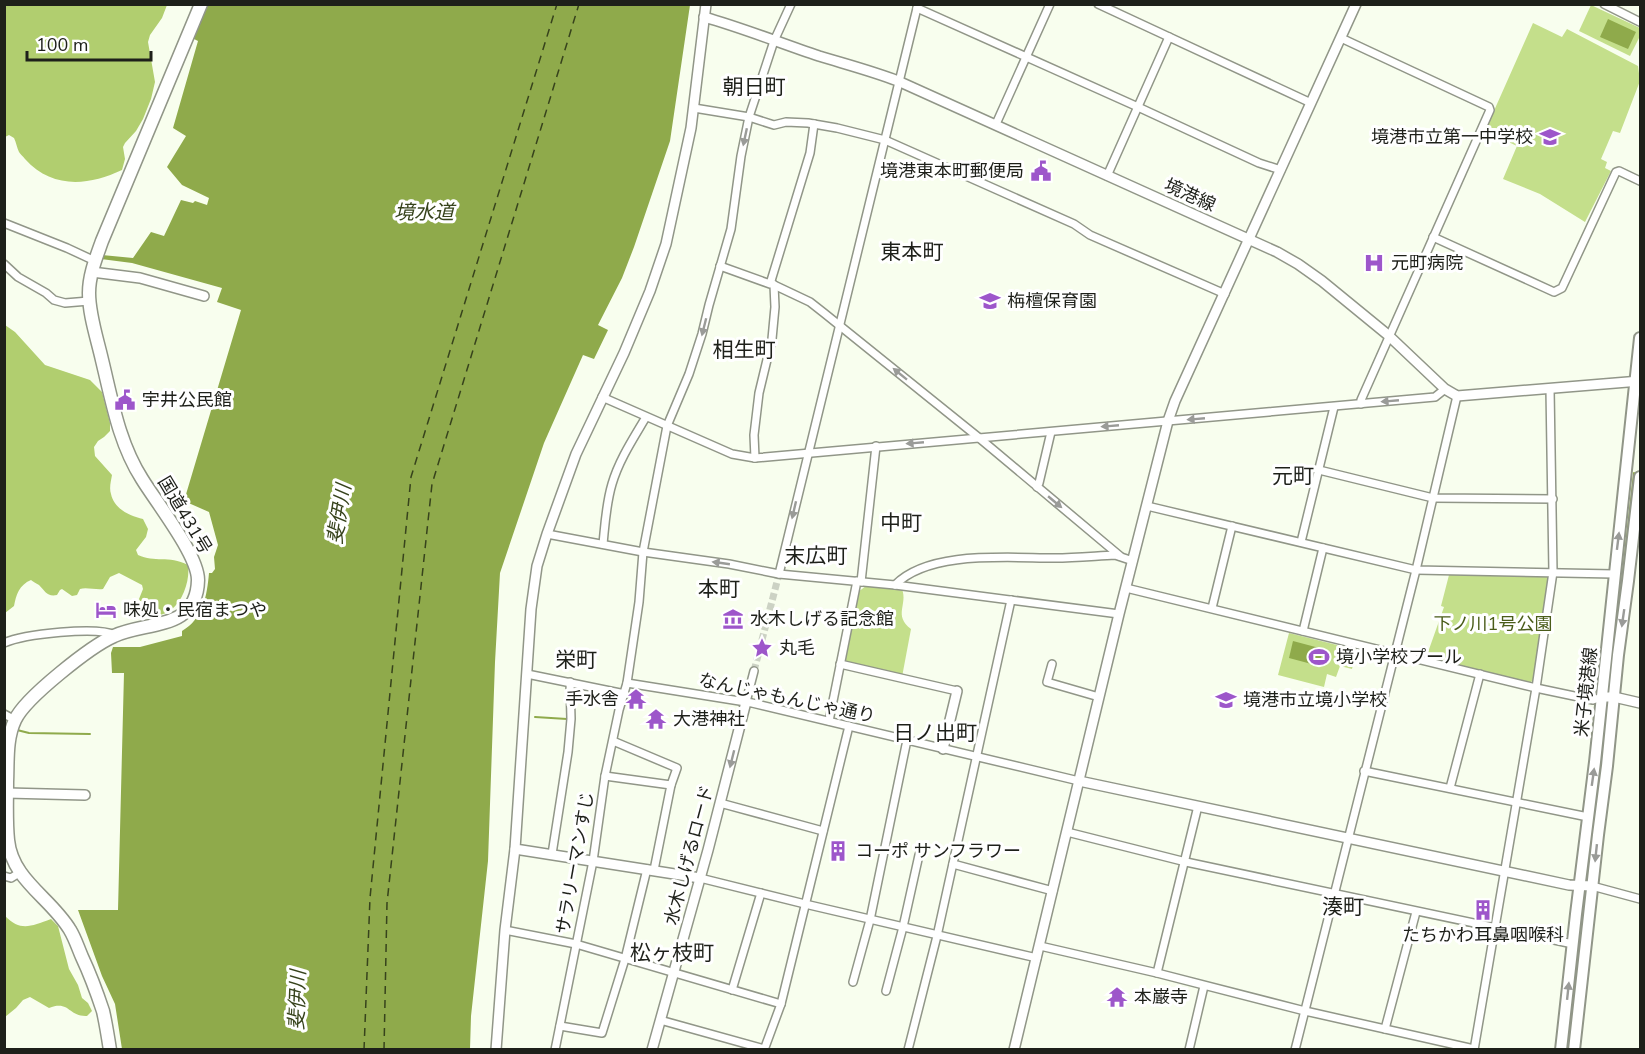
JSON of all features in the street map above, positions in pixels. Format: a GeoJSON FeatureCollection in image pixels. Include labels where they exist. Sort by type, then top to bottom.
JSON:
{"type":"FeatureCollection","features":[{"type":"Feature","properties":{"kind":"highway","name":"国道431号"},"geometry":{"type":"LineString","coordinates":[[110,1050],[103,1012],[72,933],[59,913],[19,873],[10,854],[6,792],[10,717],[101,642],[125,631],[178,618],[186,612],[197,592],[198,577],[186,546],[141,478],[119,430],[89,301],[93,267],[201,4]]}},
{"type":"Feature","properties":{"kind":"main road","name":"米子境港線"},"geometry":{"type":"LineString","coordinates":[[1562,1050],[1641,338]]}},
{"type":"Feature","properties":{"kind":"main road","name":"米子境港線"},"geometry":{"type":"LineString","coordinates":[[1574,1050],[1618,655],[1641,477]]}},
{"type":"Feature","properties":{"kind":"street"},"geometry":{"type":"LineString","coordinates":[[496,1050],[515,849],[531,609],[536,575],[547,534],[576,454],[624,352],[656,275],[674,213],[688,146],[706,4]]}},
{"type":"Feature","properties":{"kind":"street","name":"サラリーマンすじ"},"geometry":{"type":"LineString","coordinates":[[555,1050],[593,861],[605,776],[627,683],[639,602],[643,552],[667,426],[689,374],[702,334],[731,229],[749,117],[774,40],[791,4]]}},
{"type":"Feature","properties":{"kind":"street"},"geometry":{"type":"LineString","coordinates":[[996,124],[1050,4]]}},
{"type":"Feature","properties":{"kind":"street"},"geometry":{"type":"LineString","coordinates":[[1098,4],[1311,103]]}},
{"type":"Feature","properties":{"kind":"street"},"geometry":{"type":"LineString","coordinates":[[1014,1050],[1168,421],[1175,401],[1356,4]]}},
{"type":"Feature","properties":{"kind":"street"},"geometry":{"type":"LineString","coordinates":[[1604,4],[1641,22]]}},
{"type":"Feature","properties":{"kind":"street"},"geometry":{"type":"LineString","coordinates":[[779,574],[917,6],[1258,163],[1281,170]]}},
{"type":"Feature","properties":{"kind":"street","name":"境港線"},"geometry":{"type":"LineString","coordinates":[[704,17],[874,71],[996,124],[1298,264],[1388,335],[1445,389],[1457,396]]}},
{"type":"Feature","properties":{"kind":"street"},"geometry":{"type":"LineString","coordinates":[[1107,176],[1169,37]]}},
{"type":"Feature","properties":{"kind":"street"},"geometry":{"type":"LineString","coordinates":[[1341,38],[1489,107],[1490,110],[1388,335],[1361,399],[1361,404]]}},
{"type":"Feature","properties":{"kind":"street"},"geometry":{"type":"LineString","coordinates":[[694,108],[749,117],[774,125],[786,122],[814,124],[885,140],[1074,224],[1090,235],[1120,249],[1224,294]]}},
{"type":"Feature","properties":{"kind":"street"},"geometry":{"type":"LineString","coordinates":[[755,458],[754,435],[759,393],[772,339],[775,307],[772,284],[810,153],[814,124]]}},
{"type":"Feature","properties":{"kind":"street"},"geometry":{"type":"LineString","coordinates":[[1433,237],[1554,292],[1562,288],[1616,172],[1619,171],[1641,181]]}},
{"type":"Feature","properties":{"kind":"street"},"geometry":{"type":"LineString","coordinates":[[4,223],[67,248],[93,267],[204,296]]}},
{"type":"Feature","properties":{"kind":"street"},"geometry":{"type":"LineString","coordinates":[[4,264],[18,277],[54,300],[65,303],[89,301]]}},
{"type":"Feature","properties":{"kind":"street"},"geometry":{"type":"LineString","coordinates":[[720,266],[772,284],[810,302],[978,437],[1120,556],[1133,561]]}},
{"type":"Feature","properties":{"kind":"street"},"geometry":{"type":"LineString","coordinates":[[1295,1050],[1416,570],[1457,396],[1638,381]]}},
{"type":"Feature","properties":{"kind":"street"},"geometry":{"type":"LineString","coordinates":[[602,397],[732,454],[755,458],[1435,397],[1445,389]]}},
{"type":"Feature","properties":{"kind":"street"},"geometry":{"type":"LineString","coordinates":[[1040,946],[1305,1011],[1474,1049],[1536,688],[1553,572],[1551,389]]}},
{"type":"Feature","properties":{"kind":"street"},"geometry":{"type":"LineString","coordinates":[[1301,542],[1334,407]]}},
{"type":"Feature","properties":{"kind":"street"},"geometry":{"type":"LineString","coordinates":[[603,544],[607,505],[612,485],[624,455],[646,417]]}},
{"type":"Feature","properties":{"kind":"street"},"geometry":{"type":"LineString","coordinates":[[1037,487],[1051,432]]}},
{"type":"Feature","properties":{"kind":"street"},"geometry":{"type":"LineString","coordinates":[[829,721],[859,581],[876,446]]}},
{"type":"Feature","properties":{"kind":"street"},"geometry":{"type":"LineString","coordinates":[[1319,470],[1433,498],[1553,499]]}},
{"type":"Feature","properties":{"kind":"street"},"geometry":{"type":"LineString","coordinates":[[1147,506],[1416,570],[1614,574]]}},
{"type":"Feature","properties":{"kind":"street"},"geometry":{"type":"LineString","coordinates":[[1212,608],[1232,526]]}},
{"type":"Feature","properties":{"kind":"street"},"geometry":{"type":"LineString","coordinates":[[547,534],[779,574],[895,585],[1119,614]]}},
{"type":"Feature","properties":{"kind":"street"},"geometry":{"type":"LineString","coordinates":[[1303,631],[1323,548]]}},
{"type":"Feature","properties":{"kind":"street"},"geometry":{"type":"LineString","coordinates":[[895,585],[904,576],[924,566],[970,559],[1120,556]]}},
{"type":"Feature","properties":{"kind":"street"},"geometry":{"type":"LineString","coordinates":[[1126,588],[1536,688],[1593,700],[1614,697],[1641,703]]}},
{"type":"Feature","properties":{"kind":"street"},"geometry":{"type":"LineString","coordinates":[[908,1050],[937,936],[1011,600]]}},
{"type":"Feature","properties":{"kind":"street"},"geometry":{"type":"LineString","coordinates":[[4,643],[14,638],[34,635],[84,631],[109,632],[115,635]]}},
{"type":"Feature","properties":{"kind":"street"},"geometry":{"type":"LineString","coordinates":[[840,664],[957,691],[942,749]]}},
{"type":"Feature","properties":{"kind":"street"},"geometry":{"type":"LineString","coordinates":[[1052,664],[1047,682],[1099,697]]}},
{"type":"Feature","properties":{"kind":"street"},"geometry":{"type":"LineString","coordinates":[[746,702],[754,671]]}},
{"type":"Feature","properties":{"kind":"street"},"geometry":{"type":"LineString","coordinates":[[527,674],[625,694]]}},
{"type":"Feature","properties":{"kind":"street"},"geometry":{"type":"LineString","coordinates":[[1450,788],[1480,674]]}},
{"type":"Feature","properties":{"kind":"street"},"geometry":{"type":"LineString","coordinates":[[552,854],[568,752],[571,719],[570,682]]}},
{"type":"Feature","properties":{"kind":"street","name":"なんじゃもんじゃ通り"},"geometry":{"type":"LineString","coordinates":[[627,683],[746,702],[1079,781]]}},
{"type":"Feature","properties":{"kind":"street","name":"水木しげるロード"},"geometry":{"type":"LineString","coordinates":[[652,1050],[746,702]]}},
{"type":"Feature","properties":{"kind":"street"},"geometry":{"type":"LineString","coordinates":[[660,1020],[764,1049],[780,1004],[849,726]]}},
{"type":"Feature","properties":{"kind":"street"},"geometry":{"type":"LineString","coordinates":[[853,982],[870,920],[907,740]]}},
{"type":"Feature","properties":{"kind":"street"},"geometry":{"type":"LineString","coordinates":[[560,1026],[602,1033],[625,959],[677,768],[613,741]]}},
{"type":"Feature","properties":{"kind":"street"},"geometry":{"type":"LineString","coordinates":[[1364,771],[1588,816]]}},
{"type":"Feature","properties":{"kind":"street"},"geometry":{"type":"LineString","coordinates":[[605,776],[671,785]]}},
{"type":"Feature","properties":{"kind":"street"},"geometry":{"type":"LineString","coordinates":[[1079,781],[1504,872],[1579,887],[1592,886],[1641,899]]}},
{"type":"Feature","properties":{"kind":"street"},"geometry":{"type":"LineString","coordinates":[[6,792],[85,795]]}},
{"type":"Feature","properties":{"kind":"street"},"geometry":{"type":"LineString","coordinates":[[720,803],[823,831]]}},
{"type":"Feature","properties":{"kind":"street"},"geometry":{"type":"LineString","coordinates":[[1157,974],[1198,806]]}},
{"type":"Feature","properties":{"kind":"street"},"geometry":{"type":"LineString","coordinates":[[1067,832],[1186,862],[1573,944]]}},
{"type":"Feature","properties":{"kind":"street"},"geometry":{"type":"LineString","coordinates":[[515,849],[700,878],[1037,958]]}},
{"type":"Feature","properties":{"kind":"street"},"geometry":{"type":"LineString","coordinates":[[886,991],[920,855]]}},
{"type":"Feature","properties":{"kind":"street"},"geometry":{"type":"LineString","coordinates":[[953,864],[1053,891]]}},
{"type":"Feature","properties":{"kind":"street"},"geometry":{"type":"LineString","coordinates":[[4,876],[11,878],[19,873]]}},
{"type":"Feature","properties":{"kind":"street"},"geometry":{"type":"LineString","coordinates":[[732,990],[761,893]]}},
{"type":"Feature","properties":{"kind":"street"},"geometry":{"type":"LineString","coordinates":[[1385,1029],[1416,912]]}},
{"type":"Feature","properties":{"kind":"street"},"geometry":{"type":"LineString","coordinates":[[506,930],[576,944],[780,1004]]}},
{"type":"Feature","properties":{"kind":"street"},"geometry":{"type":"LineString","coordinates":[[1189,1050],[1204,986]]}},
{"type":"Feature","properties":{"kind":"green space"},"geometry":{"type":"Polygon","coordinates":[[[1591,5],[1640,28],[1640,36],[1630,56],[1579,31],[1591,5]]]}},
{"type":"Feature","properties":{"kind":"green space"},"geometry":{"type":"Polygon","coordinates":[[[1533,23],[1562,37],[1567,29],[1638,66],[1640,81],[1620,133],[1613,131],[1601,159],[1607,162],[1605,168],[1611,171],[1585,222],[1540,194],[1503,179],[1517,146],[1485,131],[1533,23]]]}},
{"type":"Feature","properties":{"kind":"green space","name":"下ノ川1号公園"},"geometry":{"type":"Polygon","coordinates":[[[1449,575],[1549,576],[1533,680],[1530,683],[1429,658],[1427,655],[1444,607],[1441,606],[1449,575]]]}},
{"type":"Feature","properties":{"kind":"green space"},"geometry":{"type":"Polygon","coordinates":[[[866,586],[902,589],[903,619],[911,629],[902,677],[847,664],[845,661],[858,592],[866,586]]]}},
{"type":"Feature","properties":{"kind":"green space","name":"境小学校プール"},"geometry":{"type":"Polygon","coordinates":[[[1289,633],[1357,648],[1352,669],[1340,666],[1336,677],[1327,674],[1324,687],[1278,675],[1289,633]]]}},
{"type":"Feature","properties":{"kind":"shaded area"},"geometry":{"type":"Polygon","coordinates":[[[5,4],[167,5],[148,42],[155,82],[151,99],[136,131],[123,147],[125,159],[122,170],[96,179],[71,182],[59,180],[36,169],[19,153],[14,138],[9,135],[5,137],[5,4]]]}},
{"type":"Feature","properties":{"kind":"shaded area"},"geometry":{"type":"Polygon","coordinates":[[[5,325],[15,332],[45,365],[90,380],[102,392],[110,431],[94,447],[95,456],[112,475],[110,492],[115,504],[128,514],[143,519],[148,529],[146,537],[136,550],[138,555],[150,559],[174,560],[188,565],[187,583],[183,595],[169,612],[148,616],[139,599],[143,589],[142,585],[119,573],[110,577],[103,589],[80,589],[77,595],[72,596],[62,589],[57,595],[48,594],[31,580],[21,588],[14,606],[5,613],[5,325]]]}},
{"type":"Feature","properties":{"kind":"shaded area"},"geometry":{"type":"Polygon","coordinates":[[[5,916],[21,926],[51,919],[58,926],[69,969],[82,998],[92,1011],[87,1016],[81,1016],[61,1006],[49,1008],[30,997],[23,1000],[5,1017],[5,916]]]}},
{"type":"Feature","properties":{"kind":"water","name":"境水道"},"geometry":{"type":"Polygon","coordinates":[[[205,5],[690,5],[670,141],[622,278],[598,325],[608,330],[594,359],[583,355],[544,443],[500,573],[488,861],[471,1016],[470,1049],[122,1049],[115,1004],[102,976],[78,910],[118,910],[124,673],[112,673],[113,647],[140,647],[182,636],[182,631],[195,620],[203,606],[209,573],[215,569],[214,557],[218,545],[209,512],[184,501],[241,310],[217,302],[222,288],[132,263],[101,259],[102,255],[133,258],[151,232],[164,236],[181,200],[207,205],[209,198],[182,185],[167,167],[186,136],[173,128],[198,41],[192,38],[205,5]]]}},
{"type":"Feature","properties":{"kind":"water"},"geometry":{"type":"Polygon","coordinates":[[[1608,19],[1636,32],[1628,49],[1600,37],[1608,19]]]}},
{"type":"Feature","properties":{"kind":"water"},"geometry":{"type":"Polygon","coordinates":[[[1293,641],[1323,649],[1319,666],[1289,658],[1293,641]]]}},
{"type":"Feature","properties":{"kind":"waterway"},"geometry":{"type":"LineString","coordinates":[[1620,600],[1634,473]]}},
{"type":"Feature","properties":{"kind":"waterway"},"geometry":{"type":"LineString","coordinates":[[535,717],[567,719]]}},
{"type":"Feature","properties":{"kind":"waterway"},"geometry":{"type":"LineString","coordinates":[[17,730],[29,733],[90,734]]}},
{"type":"Feature","properties":{"kind":"waterway"},"geometry":{"type":"LineString","coordinates":[[1594,819],[1600,783]]}},
{"type":"Feature","properties":{"kind":"waterway"},"geometry":{"type":"LineString","coordinates":[[1574,987],[1578,951]]}},
{"type":"Feature","properties":{"kind":"ferry route"},"geometry":{"type":"LineString","coordinates":[[364,1050],[370,898],[411,477],[557,4]]}},
{"type":"Feature","properties":{"kind":"ferry route"},"geometry":{"type":"LineString","coordinates":[[384,1050],[387,903],[432,484],[579,4]]}},
{"type":"Feature","properties":{"kind":"tunnel"},"geometry":{"type":"LineString","coordinates":[[754,671],[779,574]]}},
{"type":"Feature","properties":{"kind":"place","name":"境港市立第一中学校"},"geometry":{"type":"Point","coordinates":[1550,137]}},
{"type":"Feature","properties":{"kind":"place","name":"境港東本町郵便局"},"geometry":{"type":"Point","coordinates":[1041,171]}},
{"type":"Feature","properties":{"kind":"place","name":"元町病院"},"geometry":{"type":"Point","coordinates":[1374,263]}},
{"type":"Feature","properties":{"kind":"place","name":"栴檀保育園"},"geometry":{"type":"Point","coordinates":[990,301]}},
{"type":"Feature","properties":{"kind":"place","name":"宇井公民館"},"geometry":{"type":"Point","coordinates":[125,400]}},
{"type":"Feature","properties":{"kind":"place","name":"味処・民宿まつや"},"geometry":{"type":"Point","coordinates":[106,610]}},
{"type":"Feature","properties":{"kind":"place","name":"水木しげる記念館"},"geometry":{"type":"Point","coordinates":[733,619]}},
{"type":"Feature","properties":{"kind":"place","name":"丸毛"},"geometry":{"type":"Point","coordinates":[762,648]}},
{"type":"Feature","properties":{"kind":"place","name":"境小学校プール"},"geometry":{"type":"Point","coordinates":[1319,657]}},
{"type":"Feature","properties":{"kind":"place","name":"手水舎"},"geometry":{"type":"Point","coordinates":[636,699]}},
{"type":"Feature","properties":{"kind":"place","name":"境港市立境小学校"},"geometry":{"type":"Point","coordinates":[1226,700]}},
{"type":"Feature","properties":{"kind":"place","name":"大港神社"},"geometry":{"type":"Point","coordinates":[656,719]}},
{"type":"Feature","properties":{"kind":"place","name":"コーポ サンフラワー"},"geometry":{"type":"Point","coordinates":[838,851]}},
{"type":"Feature","properties":{"kind":"place","name":"たちかわ耳鼻咽喉科"},"geometry":{"type":"Point","coordinates":[1483,910]}},
{"type":"Feature","properties":{"kind":"place","name":"本巌寺"},"geometry":{"type":"Point","coordinates":[1117,997]}},
{"type":"Feature","properties":{"kind":"district","name":"朝日町"},"geometry":{"type":"Point","coordinates":[754,87]}},
{"type":"Feature","properties":{"kind":"district","name":"東本町"},"geometry":{"type":"Point","coordinates":[912,252]}},
{"type":"Feature","properties":{"kind":"district","name":"相生町"},"geometry":{"type":"Point","coordinates":[744,350]}},
{"type":"Feature","properties":{"kind":"district","name":"元町"},"geometry":{"type":"Point","coordinates":[1293,476]}},
{"type":"Feature","properties":{"kind":"district","name":"中町"},"geometry":{"type":"Point","coordinates":[901,523]}},
{"type":"Feature","properties":{"kind":"district","name":"末広町"},"geometry":{"type":"Point","coordinates":[816,556]}},
{"type":"Feature","properties":{"kind":"district","name":"本町"},"geometry":{"type":"Point","coordinates":[719,589]}},
{"type":"Feature","properties":{"kind":"district","name":"栄町"},"geometry":{"type":"Point","coordinates":[576,660]}},
{"type":"Feature","properties":{"kind":"district","name":"日ノ出町"},"geometry":{"type":"Point","coordinates":[935,733]}},
{"type":"Feature","properties":{"kind":"district","name":"湊町"},"geometry":{"type":"Point","coordinates":[1343,907]}},
{"type":"Feature","properties":{"kind":"district","name":"松ヶ枝町"},"geometry":{"type":"Point","coordinates":[672,953]}},
{"type":"Feature","properties":{"kind":"water label","name":"斐伊川"},"geometry":{"type":"Point","coordinates":[339,514]}},
{"type":"Feature","properties":{"kind":"water label","name":"斐伊川"},"geometry":{"type":"Point","coordinates":[297,1000]}}]}
